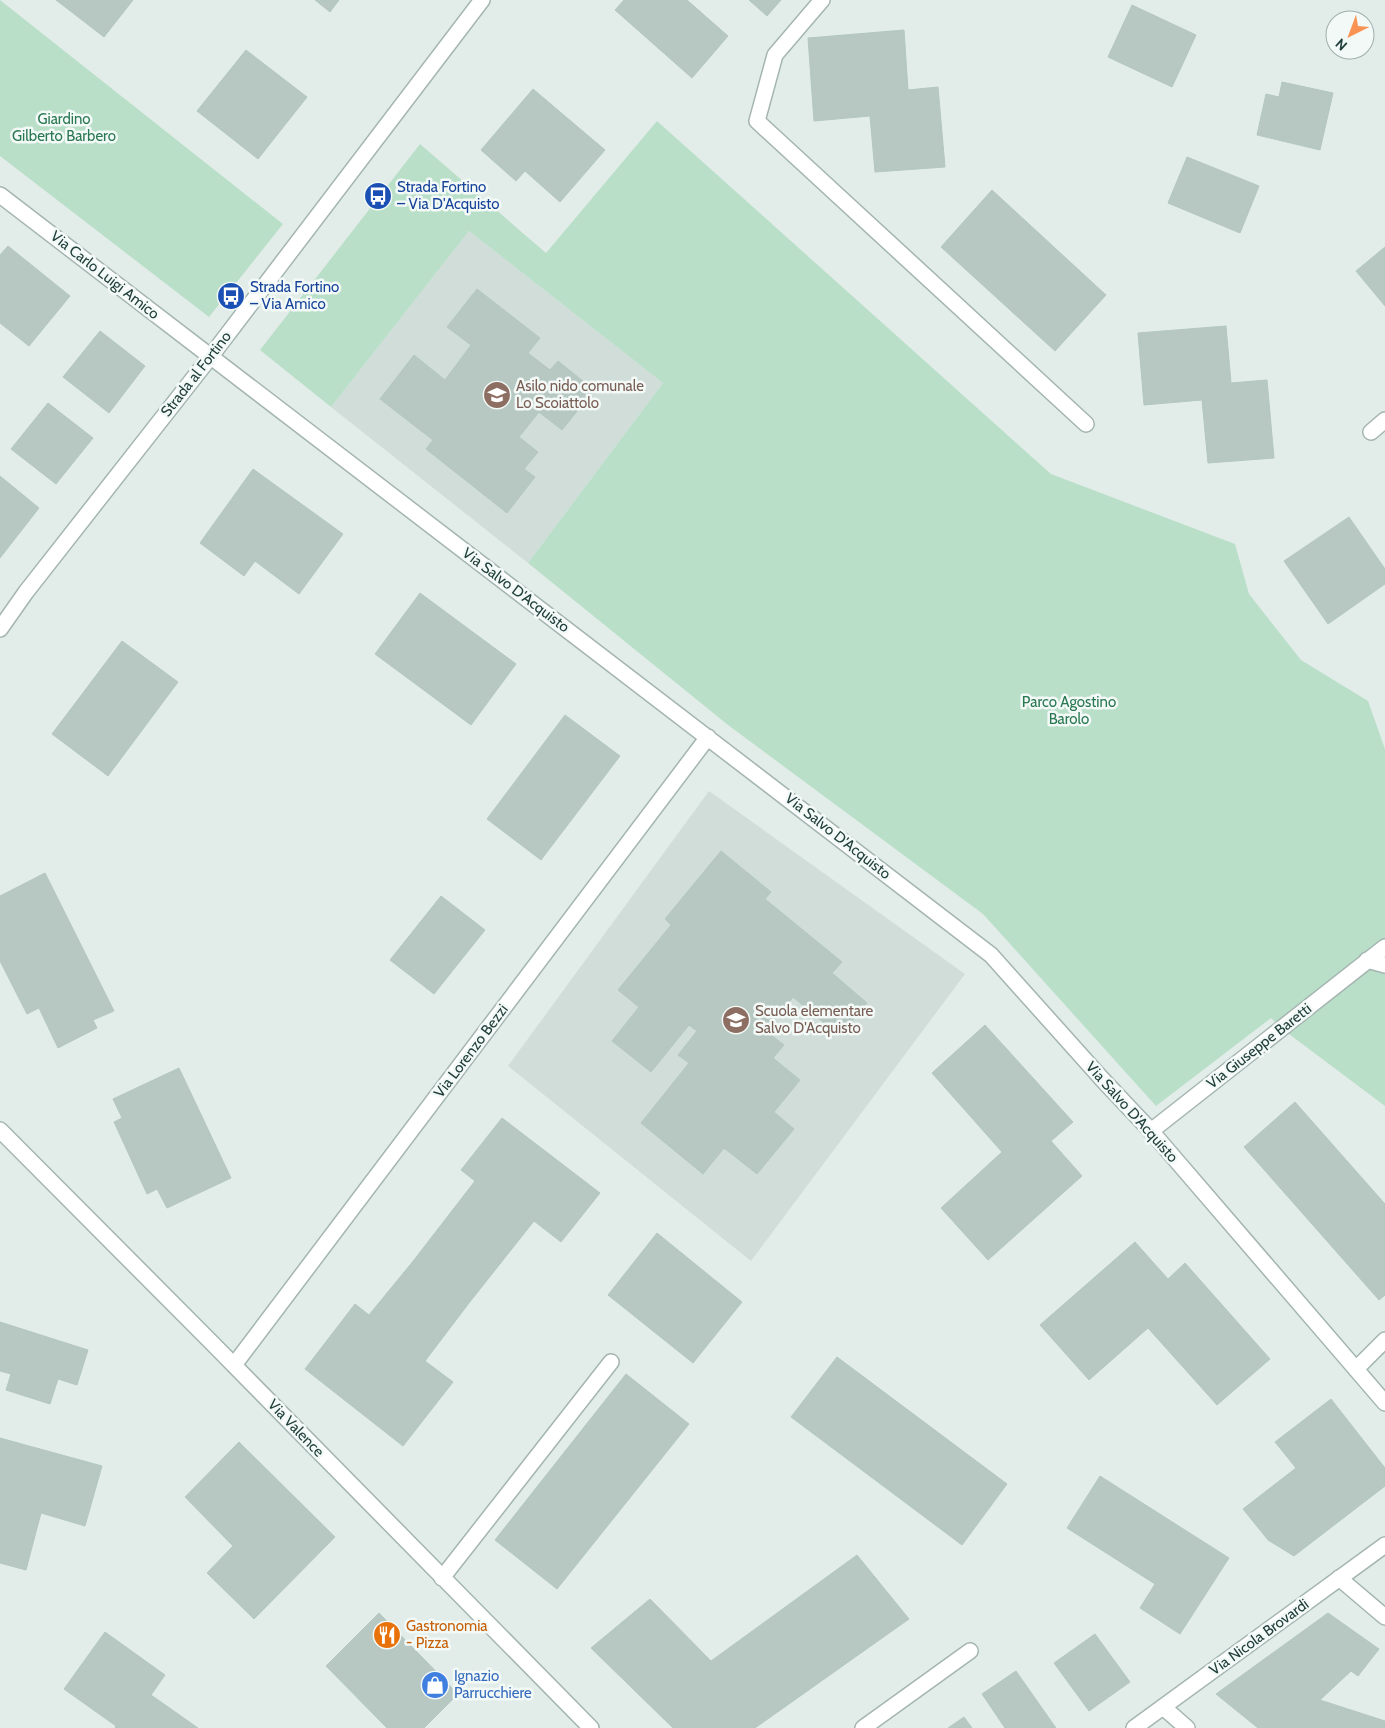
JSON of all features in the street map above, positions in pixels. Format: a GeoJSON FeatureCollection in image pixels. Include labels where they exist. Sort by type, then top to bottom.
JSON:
{"type":"FeatureCollection","features":[{"type":"Feature","properties":{"kind":"street","name":"Strada al Fortino"},"geometry":{"type":"LineString","coordinates":[[0,629],[26,592],[211,356],[482,0]]}},
{"type":"Feature","properties":{"kind":"street"},"geometry":{"type":"LineString","coordinates":[[822,0],[775,55],[756,120],[1086,424]]}},
{"type":"Feature","properties":{"kind":"street","name":"Via Carlo Luigi Amico"},"geometry":{"type":"LineString","coordinates":[[0,195],[211,356]]}},
{"type":"Feature","properties":{"kind":"street","name":"Via Salvo D'Acquisto"},"geometry":{"type":"LineString","coordinates":[[211,356],[991,955],[1151,1131],[1385,1403]]}},
{"type":"Feature","properties":{"kind":"street"},"geometry":{"type":"LineString","coordinates":[[1371,432],[1385,420]]}},
{"type":"Feature","properties":{"kind":"street","name":"Via Lorenzo Bezzi"},"geometry":{"type":"LineString","coordinates":[[234,1365],[708,737]]}},
{"type":"Feature","properties":{"kind":"street","name":"Via Giuseppe Baretti"},"geometry":{"type":"LineString","coordinates":[[1151,1131],[1385,947]]}},
{"type":"Feature","properties":{"kind":"street"},"geometry":{"type":"LineString","coordinates":[[1367,960],[1385,966]]}},
{"type":"Feature","properties":{"kind":"street","name":"Via Valence"},"geometry":{"type":"LineString","coordinates":[[0,1130],[591,1728]]}},
{"type":"Feature","properties":{"kind":"street"},"geometry":{"type":"LineString","coordinates":[[1356,1369],[1385,1340]]}},
{"type":"Feature","properties":{"kind":"street"},"geometry":{"type":"LineString","coordinates":[[442,1578],[611,1362]]}},
{"type":"Feature","properties":{"kind":"street","name":"Via Nicola Brovardi"},"geometry":{"type":"LineString","coordinates":[[1134,1728],[1385,1545]]}},
{"type":"Feature","properties":{"kind":"street"},"geometry":{"type":"LineString","coordinates":[[1339,1578],[1385,1617]]}},
{"type":"Feature","properties":{"kind":"street"},"geometry":{"type":"LineString","coordinates":[[863,1728],[970,1651]]}},
{"type":"Feature","properties":{"kind":"street"},"geometry":{"type":"LineString","coordinates":[[1163,1707],[1187,1728]]}},
{"type":"Feature","properties":{"kind":"shaded area","name":"Asilo nido comunale Lo Scoiattolo"},"geometry":{"type":"Polygon","coordinates":[[[469,231],[663,383],[528,563],[331,407],[469,231]]]}},
{"type":"Feature","properties":{"kind":"shaded area","name":"Scuola elementare Salvo D'Acquisto"},"geometry":{"type":"Polygon","coordinates":[[[709,791],[965,974],[751,1261],[508,1066],[709,791]]]}},
{"type":"Feature","properties":{"kind":"green space","name":"Giardino Gilberto Barbero"},"geometry":{"type":"Polygon","coordinates":[[[0,0],[283,224],[209,317],[0,156],[0,0]]]}},
{"type":"Feature","properties":{"kind":"green space","name":"Parco Agostino Barolo"},"geometry":{"type":"Polygon","coordinates":[[[657,121],[1051,474],[1235,544],[1249,594],[1301,660],[1368,701],[1385,749],[1385,947],[1368,960],[1385,965],[1385,1106],[1281,1028],[1271,1018],[1156,1106],[983,914],[728,725],[528,563],[663,383],[469,231],[331,407],[260,350],[420,144],[546,253],[657,121]]]}},
{"type":"Feature","properties":{"kind":"building"},"geometry":{"type":"Polygon","coordinates":[[[56,0],[133,0],[104,37],[56,0]]]}},
{"type":"Feature","properties":{"kind":"building"},"geometry":{"type":"Polygon","coordinates":[[[315,0],[339,0],[330,12],[315,0]]]}},
{"type":"Feature","properties":{"kind":"building"},"geometry":{"type":"Polygon","coordinates":[[[624,0],[687,0],[728,36],[692,78],[615,10],[624,0]]]}},
{"type":"Feature","properties":{"kind":"building"},"geometry":{"type":"Polygon","coordinates":[[[749,0],[781,0],[767,16],[749,0]]]}},
{"type":"Feature","properties":{"kind":"building"},"geometry":{"type":"Polygon","coordinates":[[[1132,5],[1196,35],[1172,87],[1108,57],[1132,5]]]}},
{"type":"Feature","properties":{"kind":"building"},"geometry":{"type":"Polygon","coordinates":[[[904,30],[908,90],[938,87],[945,167],[875,172],[870,116],[814,121],[808,38],[904,30]]]}},
{"type":"Feature","properties":{"kind":"building"},"geometry":{"type":"Polygon","coordinates":[[[246,50],[307,97],[258,159],[197,111],[246,50]]]}},
{"type":"Feature","properties":{"kind":"building"},"geometry":{"type":"Polygon","coordinates":[[[1282,82],[1333,93],[1320,150],[1257,135],[1266,94],[1279,97],[1282,82]]]}},
{"type":"Feature","properties":{"kind":"building"},"geometry":{"type":"Polygon","coordinates":[[[533,89],[605,150],[560,202],[525,171],[516,181],[481,150],[533,89]]]}},
{"type":"Feature","properties":{"kind":"building"},"geometry":{"type":"Polygon","coordinates":[[[1187,157],[1259,186],[1240,233],[1168,203],[1187,157]]]}},
{"type":"Feature","properties":{"kind":"building"},"geometry":{"type":"Polygon","coordinates":[[[992,190],[1106,295],[1055,351],[941,247],[992,190]]]}},
{"type":"Feature","properties":{"kind":"building"},"geometry":{"type":"Polygon","coordinates":[[[8,246],[70,296],[29,346],[0,323],[0,255],[8,246]]]}},
{"type":"Feature","properties":{"kind":"building"},"geometry":{"type":"Polygon","coordinates":[[[1385,247],[1385,306],[1356,271],[1385,247]]]}},
{"type":"Feature","properties":{"kind":"building"},"geometry":{"type":"Polygon","coordinates":[[[477,289],[540,338],[528,353],[550,370],[558,361],[594,390],[562,430],[539,412],[519,437],[538,452],[524,469],[535,477],[507,513],[426,449],[433,440],[380,399],[414,355],[445,380],[471,345],[447,327],[477,289]]]}},
{"type":"Feature","properties":{"kind":"building"},"geometry":{"type":"Polygon","coordinates":[[[1226,326],[1231,383],[1267,380],[1274,458],[1208,463],[1202,400],[1144,405],[1138,333],[1226,326]]]}},
{"type":"Feature","properties":{"kind":"building"},"geometry":{"type":"Polygon","coordinates":[[[100,331],[145,366],[109,413],[63,377],[100,331]]]}},
{"type":"Feature","properties":{"kind":"building"},"geometry":{"type":"Polygon","coordinates":[[[48,403],[93,438],[56,484],[11,449],[48,403]]]}},
{"type":"Feature","properties":{"kind":"building"},"geometry":{"type":"Polygon","coordinates":[[[253,469],[343,534],[299,594],[255,561],[244,576],[200,543],[253,469]]]}},
{"type":"Feature","properties":{"kind":"building"},"geometry":{"type":"Polygon","coordinates":[[[0,476],[39,508],[0,558],[0,476]]]}},
{"type":"Feature","properties":{"kind":"building"},"geometry":{"type":"Polygon","coordinates":[[[1349,517],[1385,569],[1385,584],[1328,624],[1284,561],[1349,517]]]}},
{"type":"Feature","properties":{"kind":"building"},"geometry":{"type":"Polygon","coordinates":[[[420,593],[516,664],[471,725],[375,654],[420,593]]]}},
{"type":"Feature","properties":{"kind":"building"},"geometry":{"type":"Polygon","coordinates":[[[122,641],[178,682],[108,776],[52,734],[122,641]]]}},
{"type":"Feature","properties":{"kind":"building"},"geometry":{"type":"Polygon","coordinates":[[[565,715],[620,756],[541,860],[487,819],[565,715]]]}},
{"type":"Feature","properties":{"kind":"building"},"geometry":{"type":"Polygon","coordinates":[[[721,851],[771,892],[765,899],[842,962],[832,973],[867,1003],[840,1036],[793,997],[766,1031],[784,1045],[773,1058],[800,1080],[774,1112],[794,1129],[757,1174],[724,1148],[703,1174],[641,1123],[689,1063],[678,1055],[697,1031],[689,1025],[651,1072],[612,1041],[639,1007],[618,990],[671,925],[665,919],[721,851]]]}},
{"type":"Feature","properties":{"kind":"building"},"geometry":{"type":"Polygon","coordinates":[[[45,873],[114,1011],[93,1020],[97,1028],[58,1048],[39,1008],[27,1014],[0,961],[0,896],[45,873]]]}},
{"type":"Feature","properties":{"kind":"building"},"geometry":{"type":"Polygon","coordinates":[[[441,896],[485,930],[434,994],[390,960],[441,896]]]}},
{"type":"Feature","properties":{"kind":"building"},"geometry":{"type":"Polygon","coordinates":[[[985,1025],[1073,1122],[1051,1141],[1082,1176],[988,1260],[941,1208],[1002,1152],[932,1073],[985,1025]]]}},
{"type":"Feature","properties":{"kind":"building"},"geometry":{"type":"Polygon","coordinates":[[[179,1068],[231,1178],[167,1208],[157,1189],[147,1194],[114,1122],[122,1118],[113,1099],[179,1068]]]}},
{"type":"Feature","properties":{"kind":"building"},"geometry":{"type":"Polygon","coordinates":[[[1295,1102],[1385,1204],[1385,1295],[1379,1300],[1244,1147],[1295,1102]]]}},
{"type":"Feature","properties":{"kind":"building"},"geometry":{"type":"Polygon","coordinates":[[[502,1118],[600,1193],[561,1242],[534,1221],[469,1303],[414,1260],[475,1181],[461,1170],[502,1118]]]}},
{"type":"Feature","properties":{"kind":"building"},"geometry":{"type":"Polygon","coordinates":[[[657,1233],[742,1302],[693,1363],[608,1295],[657,1233]]]}},
{"type":"Feature","properties":{"kind":"building"},"geometry":{"type":"Polygon","coordinates":[[[1135,1242],[1168,1279],[1185,1263],[1270,1359],[1217,1405],[1148,1328],[1089,1380],[1040,1325],[1135,1242]]]}},
{"type":"Feature","properties":{"kind":"building"},"geometry":{"type":"Polygon","coordinates":[[[414,1260],[469,1303],[425,1361],[453,1382],[403,1446],[305,1369],[355,1304],[369,1315],[414,1260]]]}},
{"type":"Feature","properties":{"kind":"building"},"geometry":{"type":"Polygon","coordinates":[[[0,1322],[88,1350],[77,1385],[58,1379],[50,1404],[6,1390],[11,1374],[0,1371],[0,1322]]]}},
{"type":"Feature","properties":{"kind":"building"},"geometry":{"type":"Polygon","coordinates":[[[837,1357],[1007,1484],[962,1545],[791,1417],[837,1357]]]}},
{"type":"Feature","properties":{"kind":"building"},"geometry":{"type":"Polygon","coordinates":[[[626,1374],[689,1424],[557,1589],[495,1540],[626,1374]]]}},
{"type":"Feature","properties":{"kind":"building"},"geometry":{"type":"Polygon","coordinates":[[[1331,1399],[1385,1468],[1385,1486],[1294,1556],[1268,1540],[1243,1509],[1296,1468],[1275,1442],[1331,1399]]]}},
{"type":"Feature","properties":{"kind":"building"},"geometry":{"type":"Polygon","coordinates":[[[0,1438],[102,1466],[85,1526],[41,1513],[26,1570],[0,1563],[0,1438]]]}},
{"type":"Feature","properties":{"kind":"building"},"geometry":{"type":"Polygon","coordinates":[[[239,1442],[335,1537],[254,1619],[207,1573],[233,1546],[185,1497],[239,1442]]]}},
{"type":"Feature","properties":{"kind":"building"},"geometry":{"type":"Polygon","coordinates":[[[1100,1476],[1229,1558],[1180,1634],[1140,1608],[1155,1584],[1067,1528],[1100,1476]]]}},
{"type":"Feature","properties":{"kind":"building"},"geometry":{"type":"Polygon","coordinates":[[[857,1555],[909,1619],[755,1728],[673,1728],[591,1648],[650,1599],[711,1661],[857,1555]]]}},
{"type":"Feature","properties":{"kind":"building"},"geometry":{"type":"Polygon","coordinates":[[[379,1613],[458,1694],[424,1728],[387,1728],[326,1666],[379,1613]]]}},
{"type":"Feature","properties":{"kind":"building"},"geometry":{"type":"Polygon","coordinates":[[[1328,1613],[1379,1649],[1358,1676],[1351,1671],[1320,1700],[1385,1721],[1385,1728],[1258,1728],[1216,1694],[1328,1613]]]}},
{"type":"Feature","properties":{"kind":"building"},"geometry":{"type":"Polygon","coordinates":[[[105,1632],[165,1675],[151,1695],[198,1728],[115,1728],[116,1726],[64,1689],[105,1632]]]}},
{"type":"Feature","properties":{"kind":"building"},"geometry":{"type":"Polygon","coordinates":[[[1095,1634],[1130,1682],[1089,1711],[1054,1663],[1095,1634]]]}},
{"type":"Feature","properties":{"kind":"building"},"geometry":{"type":"Polygon","coordinates":[[[1016,1671],[1056,1728],[1005,1728],[982,1694],[1016,1671]]]}},
{"type":"Feature","properties":{"kind":"building"},"geometry":{"type":"Polygon","coordinates":[[[964,1717],[972,1728],[948,1728],[964,1717]]]}},
{"type":"Feature","properties":{"kind":"place","name":"Strada Fortino – Via D'Acquisto"},"geometry":{"type":"Point","coordinates":[378,196]}},
{"type":"Feature","properties":{"kind":"place","name":"Strada Fortino – Via Amico"},"geometry":{"type":"Point","coordinates":[231,296]}},
{"type":"Feature","properties":{"kind":"place","name":"Asilo nido comunale Lo Scoiattolo"},"geometry":{"type":"Point","coordinates":[497,395]}},
{"type":"Feature","properties":{"kind":"place","name":"Scuola elementare Salvo D'Acquisto"},"geometry":{"type":"Point","coordinates":[736,1020]}},
{"type":"Feature","properties":{"kind":"place","name":"Gastronomia - Pizza"},"geometry":{"type":"Point","coordinates":[387,1635]}},
{"type":"Feature","properties":{"kind":"place","name":"Ignazio Parrucchiere"},"geometry":{"type":"Point","coordinates":[435,1685]}}]}
